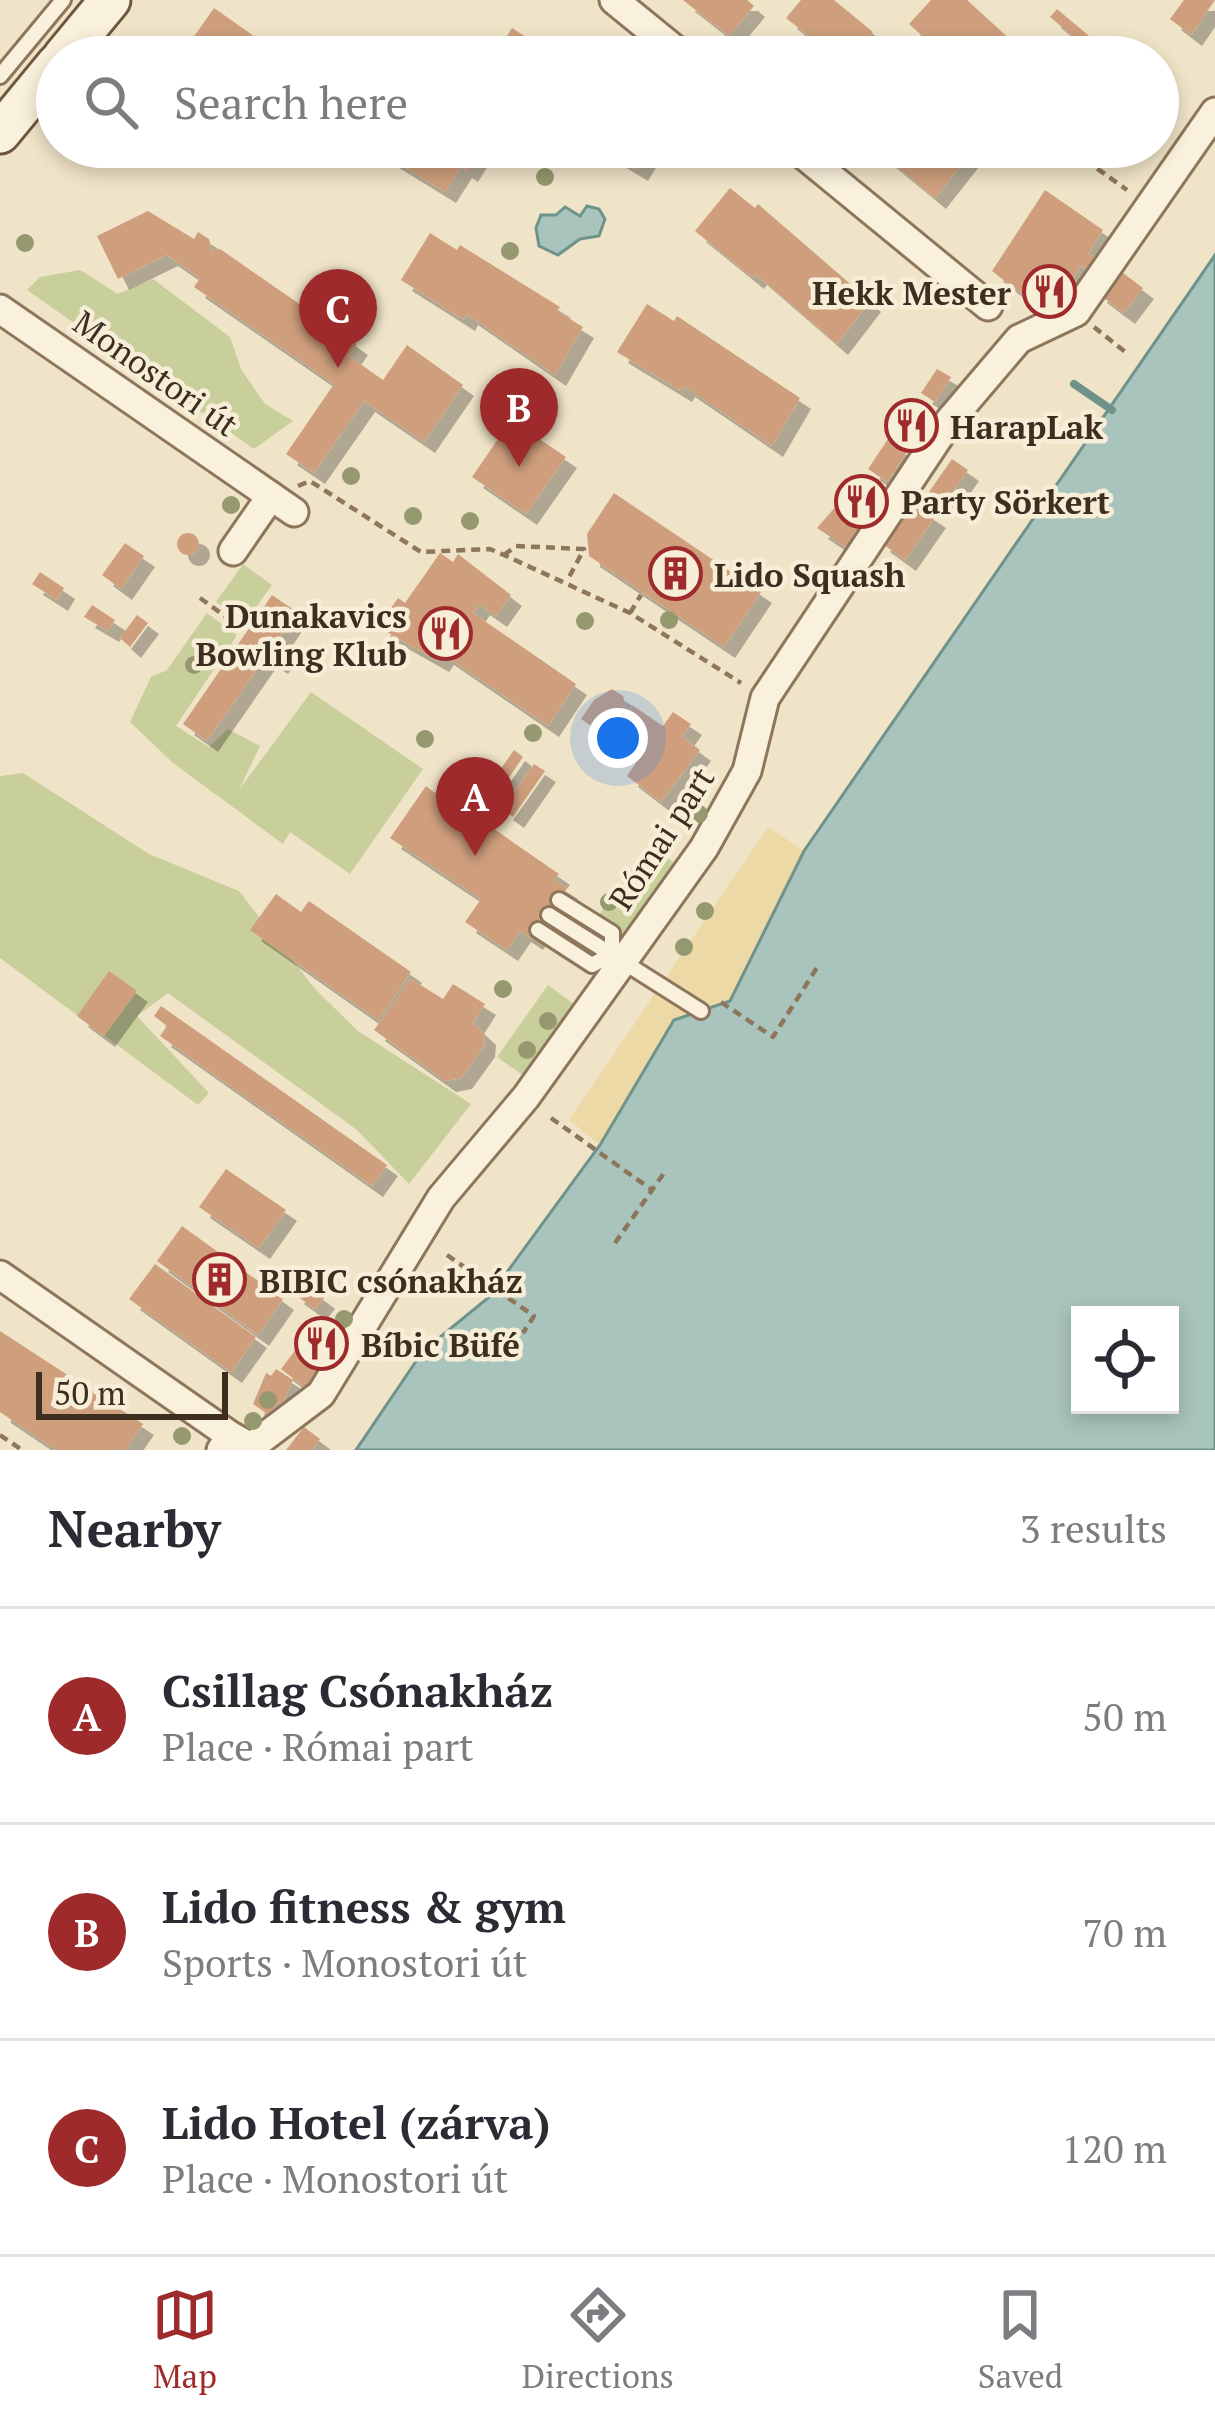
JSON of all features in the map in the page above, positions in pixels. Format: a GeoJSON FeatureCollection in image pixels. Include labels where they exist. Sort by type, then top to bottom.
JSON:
{"type":"FeatureCollection","features":[{"type":"Feature","properties":{"kind":"street"},"geometry":{"type":"LineString","coordinates":[[80,36],[110,0]]}},
{"type":"Feature","properties":{"kind":"street"},"geometry":{"type":"LineString","coordinates":[[614,0],[658,36]]}},
{"type":"Feature","properties":{"kind":"street"},"geometry":{"type":"LineString","coordinates":[[0,133],[36,89]]}},
{"type":"Feature","properties":{"kind":"street","name":"Római part"},"geometry":{"type":"LineString","coordinates":[[1179,165],[1215,112]]}},
{"type":"Feature","properties":{"kind":"street"},"geometry":{"type":"LineString","coordinates":[[820,168],[988,306]]}},
{"type":"Feature","properties":{"kind":"street","name":"Római part"},"geometry":{"type":"LineString","coordinates":[[239,1446],[321,1394],[441,1198],[526,1097],[615,960],[704,848],[747,771],[765,698],[950,420],[1019,339],[1076,312],[1177,168]]}},
{"type":"Feature","properties":{"kind":"street","name":"Monostori út"},"geometry":{"type":"LineString","coordinates":[[0,309],[282,504]]}},
{"type":"Feature","properties":{"kind":"street"},"geometry":{"type":"LineString","coordinates":[[233,551],[282,504]]}},
{"type":"Feature","properties":{"kind":"street"},"geometry":{"type":"LineString","coordinates":[[0,1275],[239,1446]]}},
{"type":"Feature","properties":{"kind":"lane"},"geometry":{"type":"LineString","coordinates":[[0,76],[63,0]]}},
{"type":"Feature","properties":{"kind":"lane"},"geometry":{"type":"LineString","coordinates":[[559,900],[612,933],[615,960]]}},
{"type":"Feature","properties":{"kind":"lane"},"geometry":{"type":"LineString","coordinates":[[553,921],[698,1012]]}},
{"type":"Feature","properties":{"kind":"lane"},"geometry":{"type":"LineString","coordinates":[[538,930],[592,965],[615,960]]}},
{"type":"Feature","properties":{"kind":"path"},"geometry":{"type":"LineString","coordinates":[[1096,168],[1150,207]]}},
{"type":"Feature","properties":{"kind":"path"},"geometry":{"type":"LineString","coordinates":[[1076,312],[1129,355]]}},
{"type":"Feature","properties":{"kind":"path"},"geometry":{"type":"LineString","coordinates":[[282,504],[310,481],[421,552],[490,550],[504,555],[630,613],[765,698]]}},
{"type":"Feature","properties":{"kind":"path"},"geometry":{"type":"LineString","coordinates":[[504,555],[516,546],[584,549],[566,584]]}},
{"type":"Feature","properties":{"kind":"path"},"geometry":{"type":"LineString","coordinates":[[630,613],[641,595]]}},
{"type":"Feature","properties":{"kind":"path"},"geometry":{"type":"LineString","coordinates":[[200,598],[247,632]]}},
{"type":"Feature","properties":{"kind":"path"},"geometry":{"type":"LineString","coordinates":[[715,999],[773,1037],[818,966]]}},
{"type":"Feature","properties":{"kind":"path"},"geometry":{"type":"LineString","coordinates":[[550,1118],[652,1190]]}},
{"type":"Feature","properties":{"kind":"path"},"geometry":{"type":"LineString","coordinates":[[615,1243],[664,1173]]}},
{"type":"Feature","properties":{"kind":"path"},"geometry":{"type":"LineString","coordinates":[[447,1255],[534,1316],[523,1333]]}},
{"type":"Feature","properties":{"kind":"path"},"geometry":{"type":"LineString","coordinates":[[0,1435],[22,1450]]}},
{"type":"Feature","properties":{"kind":"green space"},"geometry":{"type":"Polygon","coordinates":[[[80,270],[118,294],[153,279],[230,337],[241,369],[265,404],[293,421],[254,449],[27,290],[40,277],[80,270]]]}},
{"type":"Feature","properties":{"kind":"green space"},"geometry":{"type":"Polygon","coordinates":[[[243,564],[272,585],[245,623],[216,602],[243,564]]]}},
{"type":"Feature","properties":{"kind":"green space"},"geometry":{"type":"Polygon","coordinates":[[[207,613],[237,635],[176,726],[209,747],[228,729],[260,746],[239,790],[311,692],[423,769],[350,874],[290,832],[283,844],[173,763],[130,722],[151,677],[167,670],[207,613]]]}},
{"type":"Feature","properties":{"kind":"green space"},"geometry":{"type":"Polygon","coordinates":[[[23,773],[149,854],[239,891],[315,989],[358,1031],[471,1104],[409,1184],[357,1130],[168,993],[137,1016],[209,1093],[198,1105],[0,958],[0,776],[23,773]]]}},
{"type":"Feature","properties":{"kind":"green space"},"geometry":{"type":"Polygon","coordinates":[[[649,845],[676,864],[625,936],[598,916],[649,845]]]}},
{"type":"Feature","properties":{"kind":"green space"},"geometry":{"type":"Polygon","coordinates":[[[548,985],[575,1005],[524,1076],[497,1057],[548,985]]]}},
{"type":"Feature","properties":{"kind":"sand"},"geometry":{"type":"Polygon","coordinates":[[[768,827],[804,851],[730,1001],[600,1145],[569,1120],[768,827]]]}},
{"type":"Feature","properties":{"kind":"water"},"geometry":{"type":"Polygon","coordinates":[[[587,206],[599,209],[605,219],[599,236],[580,239],[558,255],[539,246],[536,228],[541,215],[556,215],[565,207],[580,216],[587,206]]]}},
{"type":"Feature","properties":{"kind":"water"},"geometry":{"type":"Polygon","coordinates":[[[1215,255],[1215,1450],[356,1450],[423,1351],[488,1298],[600,1145],[674,1020],[730,1001],[804,851],[1215,255]]]}},
{"type":"Feature","properties":{"kind":"building"},"geometry":{"type":"Polygon","coordinates":[[[683,0],[747,0],[754,6],[729,36],[683,0]]]}},
{"type":"Feature","properties":{"kind":"building"},"geometry":{"type":"Polygon","coordinates":[[[801,0],[834,0],[873,32],[870,36],[809,36],[786,18],[801,0]]]}},
{"type":"Feature","properties":{"kind":"building"},"geometry":{"type":"Polygon","coordinates":[[[931,0],[967,0],[1007,36],[922,36],[909,24],[931,0]]]}},
{"type":"Feature","properties":{"kind":"building"},"geometry":{"type":"Polygon","coordinates":[[[1184,0],[1215,0],[1191,35],[1170,19],[1184,0]]]}},
{"type":"Feature","properties":{"kind":"building"},"geometry":{"type":"Polygon","coordinates":[[[214,8],[254,36],[194,36],[214,8]]]}},
{"type":"Feature","properties":{"kind":"building"},"geometry":{"type":"Polygon","coordinates":[[[1057,9],[1089,36],[1073,36],[1050,17],[1057,9]]]}},
{"type":"Feature","properties":{"kind":"building"},"geometry":{"type":"Polygon","coordinates":[[[406,168],[460,168],[445,192],[406,168]]]}},
{"type":"Feature","properties":{"kind":"building"},"geometry":{"type":"Polygon","coordinates":[[[899,168],[959,168],[935,198],[899,168]]]}},
{"type":"Feature","properties":{"kind":"building"},"geometry":{"type":"Polygon","coordinates":[[[730,188],[755,208],[758,204],[870,301],[837,344],[756,274],[753,278],[695,231],[730,188]]]}},
{"type":"Feature","properties":{"kind":"building"},"geometry":{"type":"Polygon","coordinates":[[[1045,190],[1103,230],[1088,254],[1095,257],[1086,269],[1081,265],[1068,289],[1060,291],[1071,299],[1062,310],[1046,313],[992,271],[1045,190]]]}},
{"type":"Feature","properties":{"kind":"building"},"geometry":{"type":"Polygon","coordinates":[[[148,211],[194,239],[198,232],[209,239],[212,251],[220,249],[357,344],[349,356],[383,380],[407,345],[463,385],[424,442],[364,401],[314,473],[286,454],[334,384],[194,287],[200,278],[167,255],[118,279],[97,236],[148,211]]]}},
{"type":"Feature","properties":{"kind":"building"},"geometry":{"type":"Polygon","coordinates":[[[430,233],[457,250],[460,245],[560,307],[557,311],[583,327],[555,375],[467,314],[464,320],[401,280],[430,233]]]}},
{"type":"Feature","properties":{"kind":"building"},"geometry":{"type":"Polygon","coordinates":[[[1115,267],[1143,288],[1124,313],[1096,292],[1115,267]]]}},
{"type":"Feature","properties":{"kind":"building"},"geometry":{"type":"Polygon","coordinates":[[[647,304],[674,321],[677,316],[800,398],[772,446],[684,386],[681,391],[617,352],[647,304]]]}},
{"type":"Feature","properties":{"kind":"building"},"geometry":{"type":"Polygon","coordinates":[[[937,369],[951,377],[935,402],[921,393],[937,369]]]}},
{"type":"Feature","properties":{"kind":"building"},"geometry":{"type":"Polygon","coordinates":[[[909,406],[929,420],[912,446],[891,432],[909,406]]]}},
{"type":"Feature","properties":{"kind":"building"},"geometry":{"type":"Polygon","coordinates":[[[511,420],[566,457],[526,514],[472,477],[511,420]]]}},
{"type":"Feature","properties":{"kind":"building"},"geometry":{"type":"Polygon","coordinates":[[[888,439],[907,452],[887,482],[868,469],[888,439]]]}},
{"type":"Feature","properties":{"kind":"building"},"geometry":{"type":"Polygon","coordinates":[[[952,459],[968,470],[945,503],[929,492],[952,459]]]}},
{"type":"Feature","properties":{"kind":"building"},"geometry":{"type":"Polygon","coordinates":[[[863,475],[882,488],[847,548],[817,528],[863,475]]]}},
{"type":"Feature","properties":{"kind":"building","name":"Lido Squash"},"geometry":{"type":"Polygon","coordinates":[[[614,493],[761,592],[724,647],[589,556],[587,534],[614,493]]]}},
{"type":"Feature","properties":{"kind":"building"},"geometry":{"type":"Polygon","coordinates":[[[908,499],[935,517],[905,560],[879,541],[908,499]]]}},
{"type":"Feature","properties":{"kind":"building"},"geometry":{"type":"Polygon","coordinates":[[[188,533],[199,544],[188,555],[177,544],[188,533]]]}},
{"type":"Feature","properties":{"kind":"building"},"geometry":{"type":"Polygon","coordinates":[[[125,543],[144,556],[121,589],[102,575],[125,543]]]}},
{"type":"Feature","properties":{"kind":"building","name":"Dunakavics Bowling Klub"},"geometry":{"type":"Polygon","coordinates":[[[440,553],[453,562],[458,554],[511,595],[496,616],[479,604],[473,613],[576,684],[548,726],[443,654],[438,661],[378,627],[398,598],[405,603],[440,553]]]}},
{"type":"Feature","properties":{"kind":"building"},"geometry":{"type":"Polygon","coordinates":[[[40,572],[64,588],[57,600],[32,584],[40,572]]]}},
{"type":"Feature","properties":{"kind":"building"},"geometry":{"type":"Polygon","coordinates":[[[272,595],[297,612],[275,644],[286,652],[277,663],[266,656],[207,741],[183,724],[272,595]]]}},
{"type":"Feature","properties":{"kind":"building"},"geometry":{"type":"Polygon","coordinates":[[[92,605],[115,620],[108,631],[84,617],[92,605]]]}},
{"type":"Feature","properties":{"kind":"building"},"geometry":{"type":"Polygon","coordinates":[[[137,615],[148,623],[130,647],[120,638],[137,615]]]}},
{"type":"Feature","properties":{"kind":"building"},"geometry":{"type":"Polygon","coordinates":[[[612,689],[623,696],[627,712],[632,705],[663,726],[673,712],[691,724],[682,737],[700,750],[661,802],[627,776],[639,758],[581,719],[594,700],[612,689]]]}},
{"type":"Feature","properties":{"kind":"building"},"geometry":{"type":"Polygon","coordinates":[[[514,750],[523,757],[492,802],[482,796],[514,750]]]}},
{"type":"Feature","properties":{"kind":"building"},"geometry":{"type":"Polygon","coordinates":[[[534,764],[545,771],[513,817],[502,809],[534,764]]]}},
{"type":"Feature","properties":{"kind":"building"},"geometry":{"type":"Polygon","coordinates":[[[445,778],[473,797],[465,809],[559,874],[554,880],[567,888],[532,939],[520,931],[507,950],[465,922],[481,899],[390,838],[426,786],[435,793],[445,778]]]}},
{"type":"Feature","properties":{"kind":"building"},"geometry":{"type":"Polygon","coordinates":[[[276,894],[301,912],[309,901],[411,972],[378,1020],[250,930],[276,894]]]}},
{"type":"Feature","properties":{"kind":"building"},"geometry":{"type":"Polygon","coordinates":[[[109,971],[137,991],[104,1036],[77,1016],[109,971]]]}},
{"type":"Feature","properties":{"kind":"building"},"geometry":{"type":"Polygon","coordinates":[[[411,979],[443,999],[453,984],[485,1004],[473,1023],[485,1034],[484,1046],[461,1078],[445,1081],[374,1030],[411,979]]]}},
{"type":"Feature","properties":{"kind":"building"},"geometry":{"type":"Polygon","coordinates":[[[161,1006],[387,1165],[372,1186],[160,1036],[167,1026],[154,1016],[161,1006]]]}},
{"type":"Feature","properties":{"kind":"building"},"geometry":{"type":"Polygon","coordinates":[[[226,1169],[286,1210],[259,1248],[199,1207],[226,1169]]]}},
{"type":"Feature","properties":{"kind":"building","name":"BIBIC csónakház"},"geometry":{"type":"Polygon","coordinates":[[[182,1226],[283,1299],[258,1335],[157,1261],[182,1226]]]}},
{"type":"Feature","properties":{"kind":"building","name":"BIBIC csónakház"},"geometry":{"type":"Polygon","coordinates":[[[155,1264],[256,1337],[231,1372],[129,1299],[155,1264]]]}},
{"type":"Feature","properties":{"kind":"building"},"geometry":{"type":"Polygon","coordinates":[[[302,1281],[324,1298],[315,1309],[293,1293],[302,1281]]]}},
{"type":"Feature","properties":{"kind":"building"},"geometry":{"type":"Polygon","coordinates":[[[317,1321],[344,1341],[330,1360],[303,1340],[317,1321]]]}},
{"type":"Feature","properties":{"kind":"building"},"geometry":{"type":"Polygon","coordinates":[[[0,1331],[143,1424],[125,1450],[56,1450],[0,1412],[0,1331]]]}},
{"type":"Feature","properties":{"kind":"building"},"geometry":{"type":"Polygon","coordinates":[[[302,1341],[328,1361],[307,1389],[281,1369],[302,1341]]]}},
{"type":"Feature","properties":{"kind":"building"},"geometry":{"type":"Polygon","coordinates":[[[276,1369],[293,1380],[282,1404],[278,1402],[269,1415],[253,1404],[266,1373],[271,1376],[276,1369]]]}},
{"type":"Feature","properties":{"kind":"building"},"geometry":{"type":"Polygon","coordinates":[[[304,1427],[320,1439],[312,1450],[286,1450],[304,1427]]]}},
{"type":"Feature","properties":{"kind":"waterway"},"geometry":{"type":"LineString","coordinates":[[1074,384],[1112,410]]}},
{"type":"Feature","properties":{"kind":"place","name":"Hekk Mester"},"geometry":{"type":"Point","coordinates":[1050,292]}},
{"type":"Feature","properties":{"kind":"place","name":"Lido Hotel (zárva)"},"geometry":{"type":"Point","coordinates":[338,368]}},
{"type":"Feature","properties":{"kind":"place","name":"HarapLak"},"geometry":{"type":"Point","coordinates":[911,426]}},
{"type":"Feature","properties":{"kind":"place","name":"Lido fitness & gym"},"geometry":{"type":"Point","coordinates":[519,467]}},
{"type":"Feature","properties":{"kind":"place","name":"Party Sörkert"},"geometry":{"type":"Point","coordinates":[862,501]}},
{"type":"Feature","properties":{"kind":"place","name":"Lido Squash"},"geometry":{"type":"Point","coordinates":[675,574]}},
{"type":"Feature","properties":{"kind":"place","name":"Dunakavics Bowling Klub"},"geometry":{"type":"Point","coordinates":[446,634]}},
{"type":"Feature","properties":{"kind":"place","name":"Csillag Csónakház"},"geometry":{"type":"Point","coordinates":[475,856]}},
{"type":"Feature","properties":{"kind":"place","name":"BIBIC csónakház"},"geometry":{"type":"Point","coordinates":[220,1280]}},
{"type":"Feature","properties":{"kind":"place","name":"Bíbic Büfé"},"geometry":{"type":"Point","coordinates":[322,1344]}}]}
